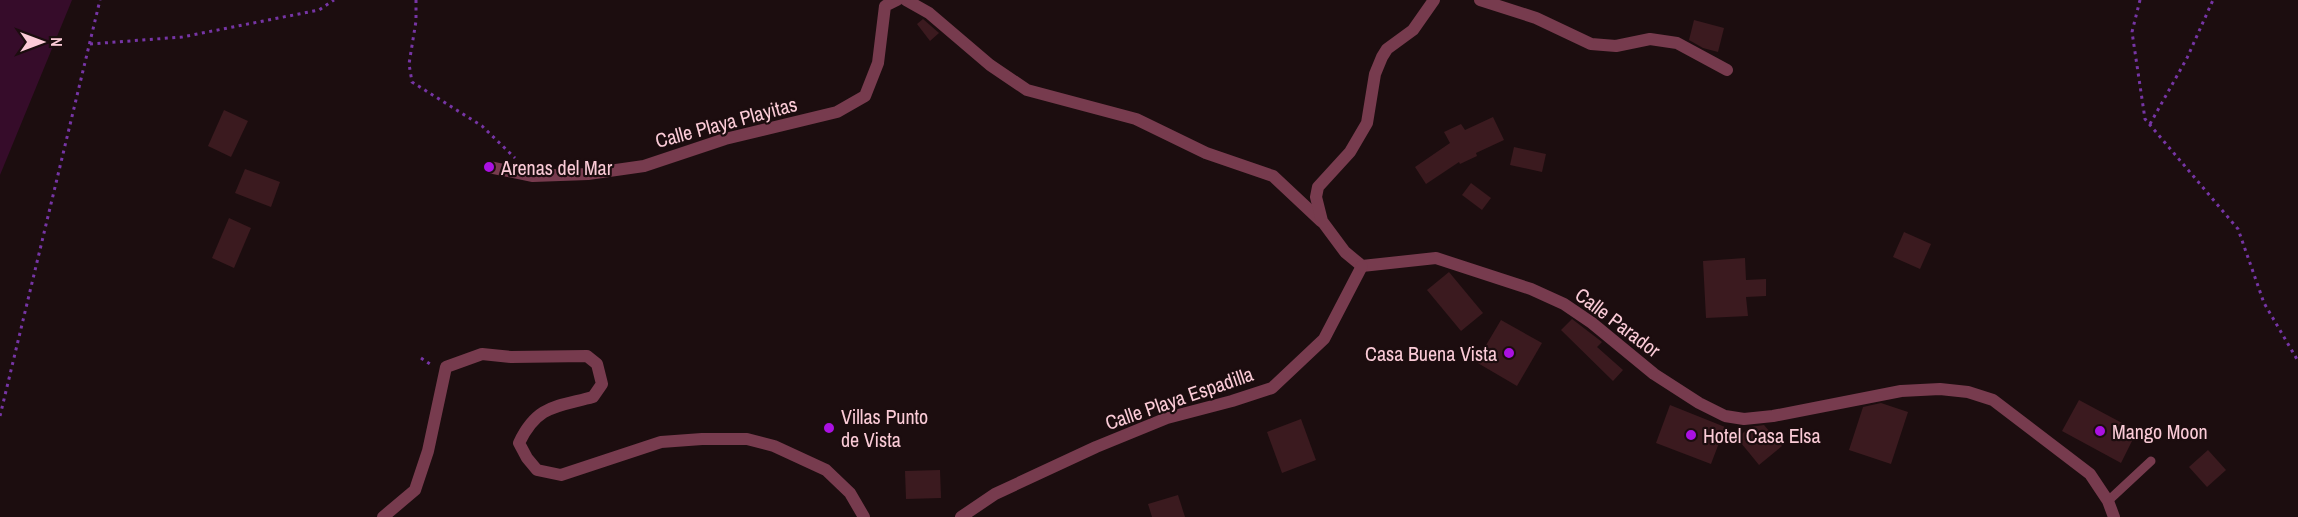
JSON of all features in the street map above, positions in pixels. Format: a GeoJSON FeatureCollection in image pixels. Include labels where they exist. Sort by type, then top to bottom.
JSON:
{"type":"FeatureCollection","features":[{"type":"Feature","properties":{"kind":"street","name":"Calle Playa Playitas"},"geometry":{"type":"LineString","coordinates":[[489,167],[533,176],[588,174],[644,166],[725,139],[837,112],[865,96],[878,63],[885,6],[897,0]]}},
{"type":"Feature","properties":{"kind":"street"},"geometry":{"type":"LineString","coordinates":[[906,0],[928,13],[990,65],[1027,90],[1136,119],[1206,153],[1273,176],[1322,222],[1345,252],[1362,266]]}},
{"type":"Feature","properties":{"kind":"street"},"geometry":{"type":"LineString","coordinates":[[1322,222],[1316,197],[1318,188],[1350,152],[1367,123],[1378,64],[1387,49],[1413,30],[1434,0]]}},
{"type":"Feature","properties":{"kind":"street"},"geometry":{"type":"LineString","coordinates":[[1480,0],[1536,18],[1591,44],[1617,46],[1650,39],[1677,43],[1727,70]]}},
{"type":"Feature","properties":{"kind":"street","name":"Calle Parador"},"geometry":{"type":"LineString","coordinates":[[1362,266],[1436,258],[1531,289],[1564,304],[1592,323],[1654,374],[1699,403],[1725,416],[1744,420],[1901,391],[1940,389],[1976,394],[1993,400],[2091,474],[2108,501],[2114,517]]}},
{"type":"Feature","properties":{"kind":"street","name":"Calle Playa Espadilla"},"geometry":{"type":"LineString","coordinates":[[961,517],[995,494],[1096,447],[1167,418],[1272,388],[1324,339],[1362,266]]}},
{"type":"Feature","properties":{"kind":"street"},"geometry":{"type":"LineString","coordinates":[[383,517],[416,490],[428,451],[446,368],[482,354],[511,357],[587,356],[597,364],[602,384],[593,396],[543,411],[527,426],[519,443],[537,470],[561,476],[661,442],[747,439],[774,446],[826,470],[850,493],[864,517]]}},
{"type":"Feature","properties":{"kind":"lane"},"geometry":{"type":"LineString","coordinates":[[2108,501],[2151,461]]}},
{"type":"Feature","properties":{"kind":"path"},"geometry":{"type":"LineString","coordinates":[[0,417],[100,0]]}},
{"type":"Feature","properties":{"kind":"path"},"geometry":{"type":"LineString","coordinates":[[90,44],[182,38],[319,9],[334,0]]}},
{"type":"Feature","properties":{"kind":"path"},"geometry":{"type":"LineString","coordinates":[[416,0],[416,21],[408,64],[412,82],[482,126],[516,159]]}},
{"type":"Feature","properties":{"kind":"path"},"geometry":{"type":"LineString","coordinates":[[2140,0],[2132,32],[2145,118],[2238,229],[2264,303],[2298,361]]}},
{"type":"Feature","properties":{"kind":"path"},"geometry":{"type":"LineString","coordinates":[[2150,124],[2187,58],[2213,0]]}},
{"type":"Feature","properties":{"kind":"shaded area"},"geometry":{"type":"Polygon","coordinates":[[[0,0],[72,0],[0,175],[0,0]]]}},
{"type":"Feature","properties":{"kind":"building"},"geometry":{"type":"Polygon","coordinates":[[[923,19],[939,33],[930,41],[917,24],[923,19]]]}},
{"type":"Feature","properties":{"kind":"building"},"geometry":{"type":"Polygon","coordinates":[[[1694,20],[1724,28],[1718,52],[1703,48],[1689,40],[1694,20]]]}},
{"type":"Feature","properties":{"kind":"building"},"geometry":{"type":"Polygon","coordinates":[[[224,110],[248,121],[231,157],[208,146],[224,110]]]}},
{"type":"Feature","properties":{"kind":"building"},"geometry":{"type":"Polygon","coordinates":[[[1493,117],[1504,140],[1476,153],[1477,156],[1460,164],[1459,162],[1426,184],[1415,167],[1450,143],[1444,132],[1461,124],[1465,130],[1493,117]]]}},
{"type":"Feature","properties":{"kind":"building"},"geometry":{"type":"Polygon","coordinates":[[[1514,147],[1546,154],[1542,172],[1510,165],[1514,147]]]}},
{"type":"Feature","properties":{"kind":"building"},"geometry":{"type":"Polygon","coordinates":[[[245,169],[280,182],[271,207],[235,193],[245,169]]]}},
{"type":"Feature","properties":{"kind":"building"},"geometry":{"type":"Polygon","coordinates":[[[1471,183],[1491,198],[1482,210],[1462,195],[1471,183]]]}},
{"type":"Feature","properties":{"kind":"building"},"geometry":{"type":"Polygon","coordinates":[[[229,218],[251,228],[234,268],[212,258],[229,218]]]}},
{"type":"Feature","properties":{"kind":"building"},"geometry":{"type":"Polygon","coordinates":[[[1904,232],[1931,244],[1920,269],[1893,257],[1904,232]]]}},
{"type":"Feature","properties":{"kind":"building"},"geometry":{"type":"Polygon","coordinates":[[[1745,258],[1746,280],[1766,279],[1766,296],[1746,297],[1748,316],[1706,318],[1703,261],[1745,258]]]}},
{"type":"Feature","properties":{"kind":"building"},"geometry":{"type":"Polygon","coordinates":[[[1449,272],[1483,313],[1461,331],[1427,290],[1449,272]]]}},
{"type":"Feature","properties":{"kind":"building"},"geometry":{"type":"Polygon","coordinates":[[[1572,319],[1602,342],[1597,347],[1623,370],[1613,381],[1561,330],[1572,319]]]}},
{"type":"Feature","properties":{"kind":"building","name":"Casa Buena Vista"},"geometry":{"type":"Polygon","coordinates":[[[1501,320],[1542,343],[1517,386],[1476,362],[1501,320]]]}},
{"type":"Feature","properties":{"kind":"building","name":"Mango Moon"},"geometry":{"type":"Polygon","coordinates":[[[2079,400],[2137,431],[2121,463],[2062,431],[2079,400]]]}},
{"type":"Feature","properties":{"kind":"building"},"geometry":{"type":"Polygon","coordinates":[[[1881,403],[1908,412],[1891,464],[1849,450],[1863,407],[1881,403]]]}},
{"type":"Feature","properties":{"kind":"building","name":"Hotel Casa Elsa"},"geometry":{"type":"Polygon","coordinates":[[[1670,405],[1725,427],[1711,464],[1656,443],[1670,405]]]}},
{"type":"Feature","properties":{"kind":"building"},"geometry":{"type":"Polygon","coordinates":[[[1301,419],[1316,460],[1282,473],[1267,432],[1301,419]]]}},
{"type":"Feature","properties":{"kind":"building"},"geometry":{"type":"Polygon","coordinates":[[[1764,425],[1782,446],[1759,465],[1737,438],[1750,427],[1764,425]]]}},
{"type":"Feature","properties":{"kind":"building"},"geometry":{"type":"Polygon","coordinates":[[[2208,450],[2226,470],[2207,487],[2189,467],[2208,450]]]}},
{"type":"Feature","properties":{"kind":"building"},"geometry":{"type":"Polygon","coordinates":[[[940,470],[941,498],[906,499],[905,471],[940,470]]]}},
{"type":"Feature","properties":{"kind":"building"},"geometry":{"type":"Polygon","coordinates":[[[1178,495],[1185,517],[1152,517],[1148,504],[1178,495]]]}},
{"type":"Feature","properties":{"kind":"place","name":"Arenas del Mar"},"geometry":{"type":"Point","coordinates":[489,167]}},
{"type":"Feature","properties":{"kind":"place","name":"Casa Buena Vista"},"geometry":{"type":"Point","coordinates":[1509,353]}},
{"type":"Feature","properties":{"kind":"place","name":"Villas Punto de Vista"},"geometry":{"type":"Point","coordinates":[829,428]}},
{"type":"Feature","properties":{"kind":"place","name":"Mango Moon"},"geometry":{"type":"Point","coordinates":[2100,431]}},
{"type":"Feature","properties":{"kind":"place","name":"Hotel Casa Elsa"},"geometry":{"type":"Point","coordinates":[1691,435]}}]}
